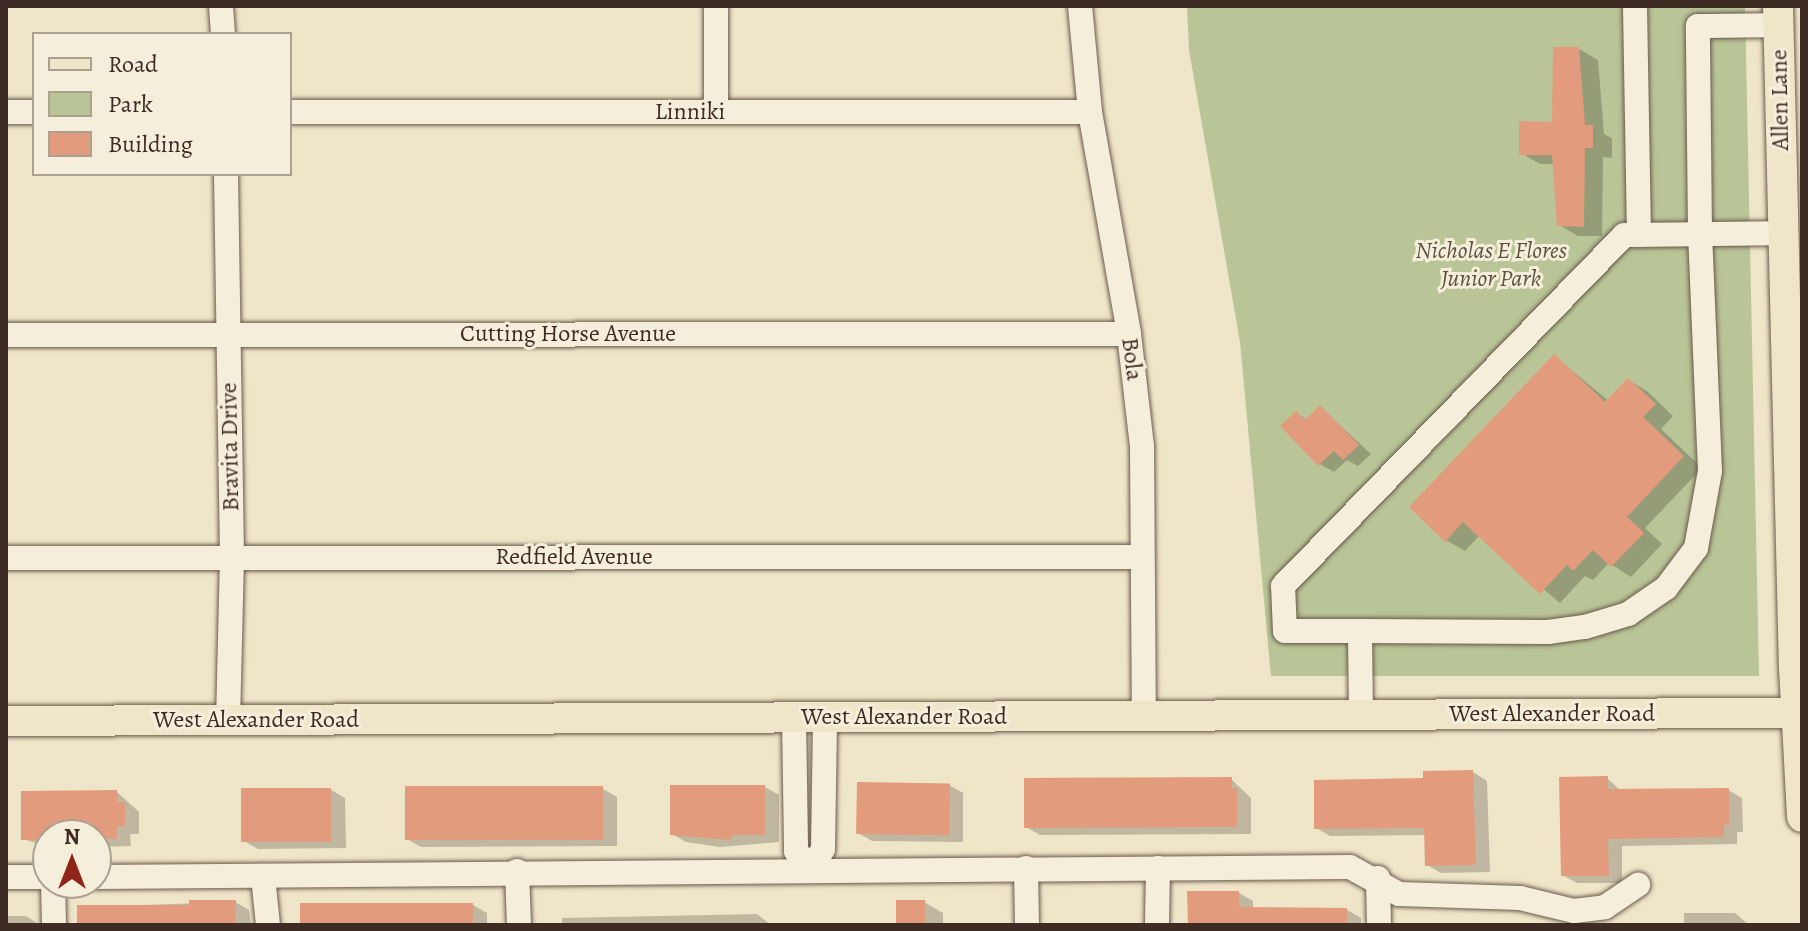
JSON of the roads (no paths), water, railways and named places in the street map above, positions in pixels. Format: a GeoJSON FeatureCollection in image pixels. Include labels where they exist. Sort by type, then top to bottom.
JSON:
{"type":"FeatureCollection","features":[{"type":"Feature","properties":{"kind":"main road","name":"Allen Lane"},"geometry":{"type":"LineString","coordinates":[[1778,15],[1791,101],[1782,233],[1802,817]]}},
{"type":"Feature","properties":{"kind":"main road","name":"West Alexander Road"},"geometry":{"type":"LineString","coordinates":[[6,721],[1798,713]]}},
{"type":"Feature","properties":{"kind":"street"},"geometry":{"type":"LineString","coordinates":[[221,6],[223,32]]}},
{"type":"Feature","properties":{"kind":"street"},"geometry":{"type":"LineString","coordinates":[[716,6],[716,112]]}},
{"type":"Feature","properties":{"kind":"street","name":"Bola"},"geometry":{"type":"LineString","coordinates":[[1080,6],[1090,112],[1129,334],[1142,446],[1144,716]]}},
{"type":"Feature","properties":{"kind":"street"},"geometry":{"type":"LineString","coordinates":[[1635,6],[1639,235]]}},
{"type":"Feature","properties":{"kind":"street"},"geometry":{"type":"LineString","coordinates":[[1778,15],[1698,16],[1700,234],[1709,486],[1696,548],[1666,588],[1628,614],[1548,632],[1285,631],[1283,586],[1624,235],[1639,235],[1700,234],[1782,233]]}},
{"type":"Feature","properties":{"kind":"street"},"geometry":{"type":"LineString","coordinates":[[6,112],[32,112]]}},
{"type":"Feature","properties":{"kind":"street","name":"Linniki"},"geometry":{"type":"LineString","coordinates":[[292,112],[1090,112]]}},
{"type":"Feature","properties":{"kind":"street","name":"Bravita Drive"},"geometry":{"type":"LineString","coordinates":[[226,176],[232,558],[228,720]]}},
{"type":"Feature","properties":{"kind":"street","name":"Cutting Horse Avenue"},"geometry":{"type":"LineString","coordinates":[[6,335],[1129,334]]}},
{"type":"Feature","properties":{"kind":"street","name":"Redfield Avenue"},"geometry":{"type":"LineString","coordinates":[[6,558],[1142,557]]}},
{"type":"Feature","properties":{"kind":"street"},"geometry":{"type":"LineString","coordinates":[[1360,631],[1361,716]]}},
{"type":"Feature","properties":{"kind":"street"},"geometry":{"type":"LineString","coordinates":[[794,718],[796,851],[811,869]]}},
{"type":"Feature","properties":{"kind":"street"},"geometry":{"type":"LineString","coordinates":[[811,869],[823,849],[825,718]]}},
{"type":"Feature","properties":{"kind":"street"},"geometry":{"type":"LineString","coordinates":[[795,795],[823,795]]}},
{"type":"Feature","properties":{"kind":"street"},"geometry":{"type":"LineString","coordinates":[[112,877],[517,871],[1350,867],[1378,878],[1399,894],[1520,898],[1574,918],[1605,907],[1638,885]]}},
{"type":"Feature","properties":{"kind":"street"},"geometry":{"type":"LineString","coordinates":[[1026,868],[1027,925]]}},
{"type":"Feature","properties":{"kind":"street"},"geometry":{"type":"LineString","coordinates":[[1157,925],[1158,868]]}},
{"type":"Feature","properties":{"kind":"street"},"geometry":{"type":"LineString","coordinates":[[517,871],[519,925]]}},
{"type":"Feature","properties":{"kind":"street"},"geometry":{"type":"LineString","coordinates":[[263,876],[268,925]]}},
{"type":"Feature","properties":{"kind":"street"},"geometry":{"type":"LineString","coordinates":[[6,877],[32,877]]}},
{"type":"Feature","properties":{"kind":"street"},"geometry":{"type":"LineString","coordinates":[[1378,878],[1379,925]]}},
{"type":"Feature","properties":{"kind":"street"},"geometry":{"type":"LineString","coordinates":[[53,899],[54,925]]}},
{"type":"Feature","properties":{"kind":"park label","name":"Nicholas E Flores Junior Park"},"geometry":{"type":"Point","coordinates":[1491,265]}}]}
